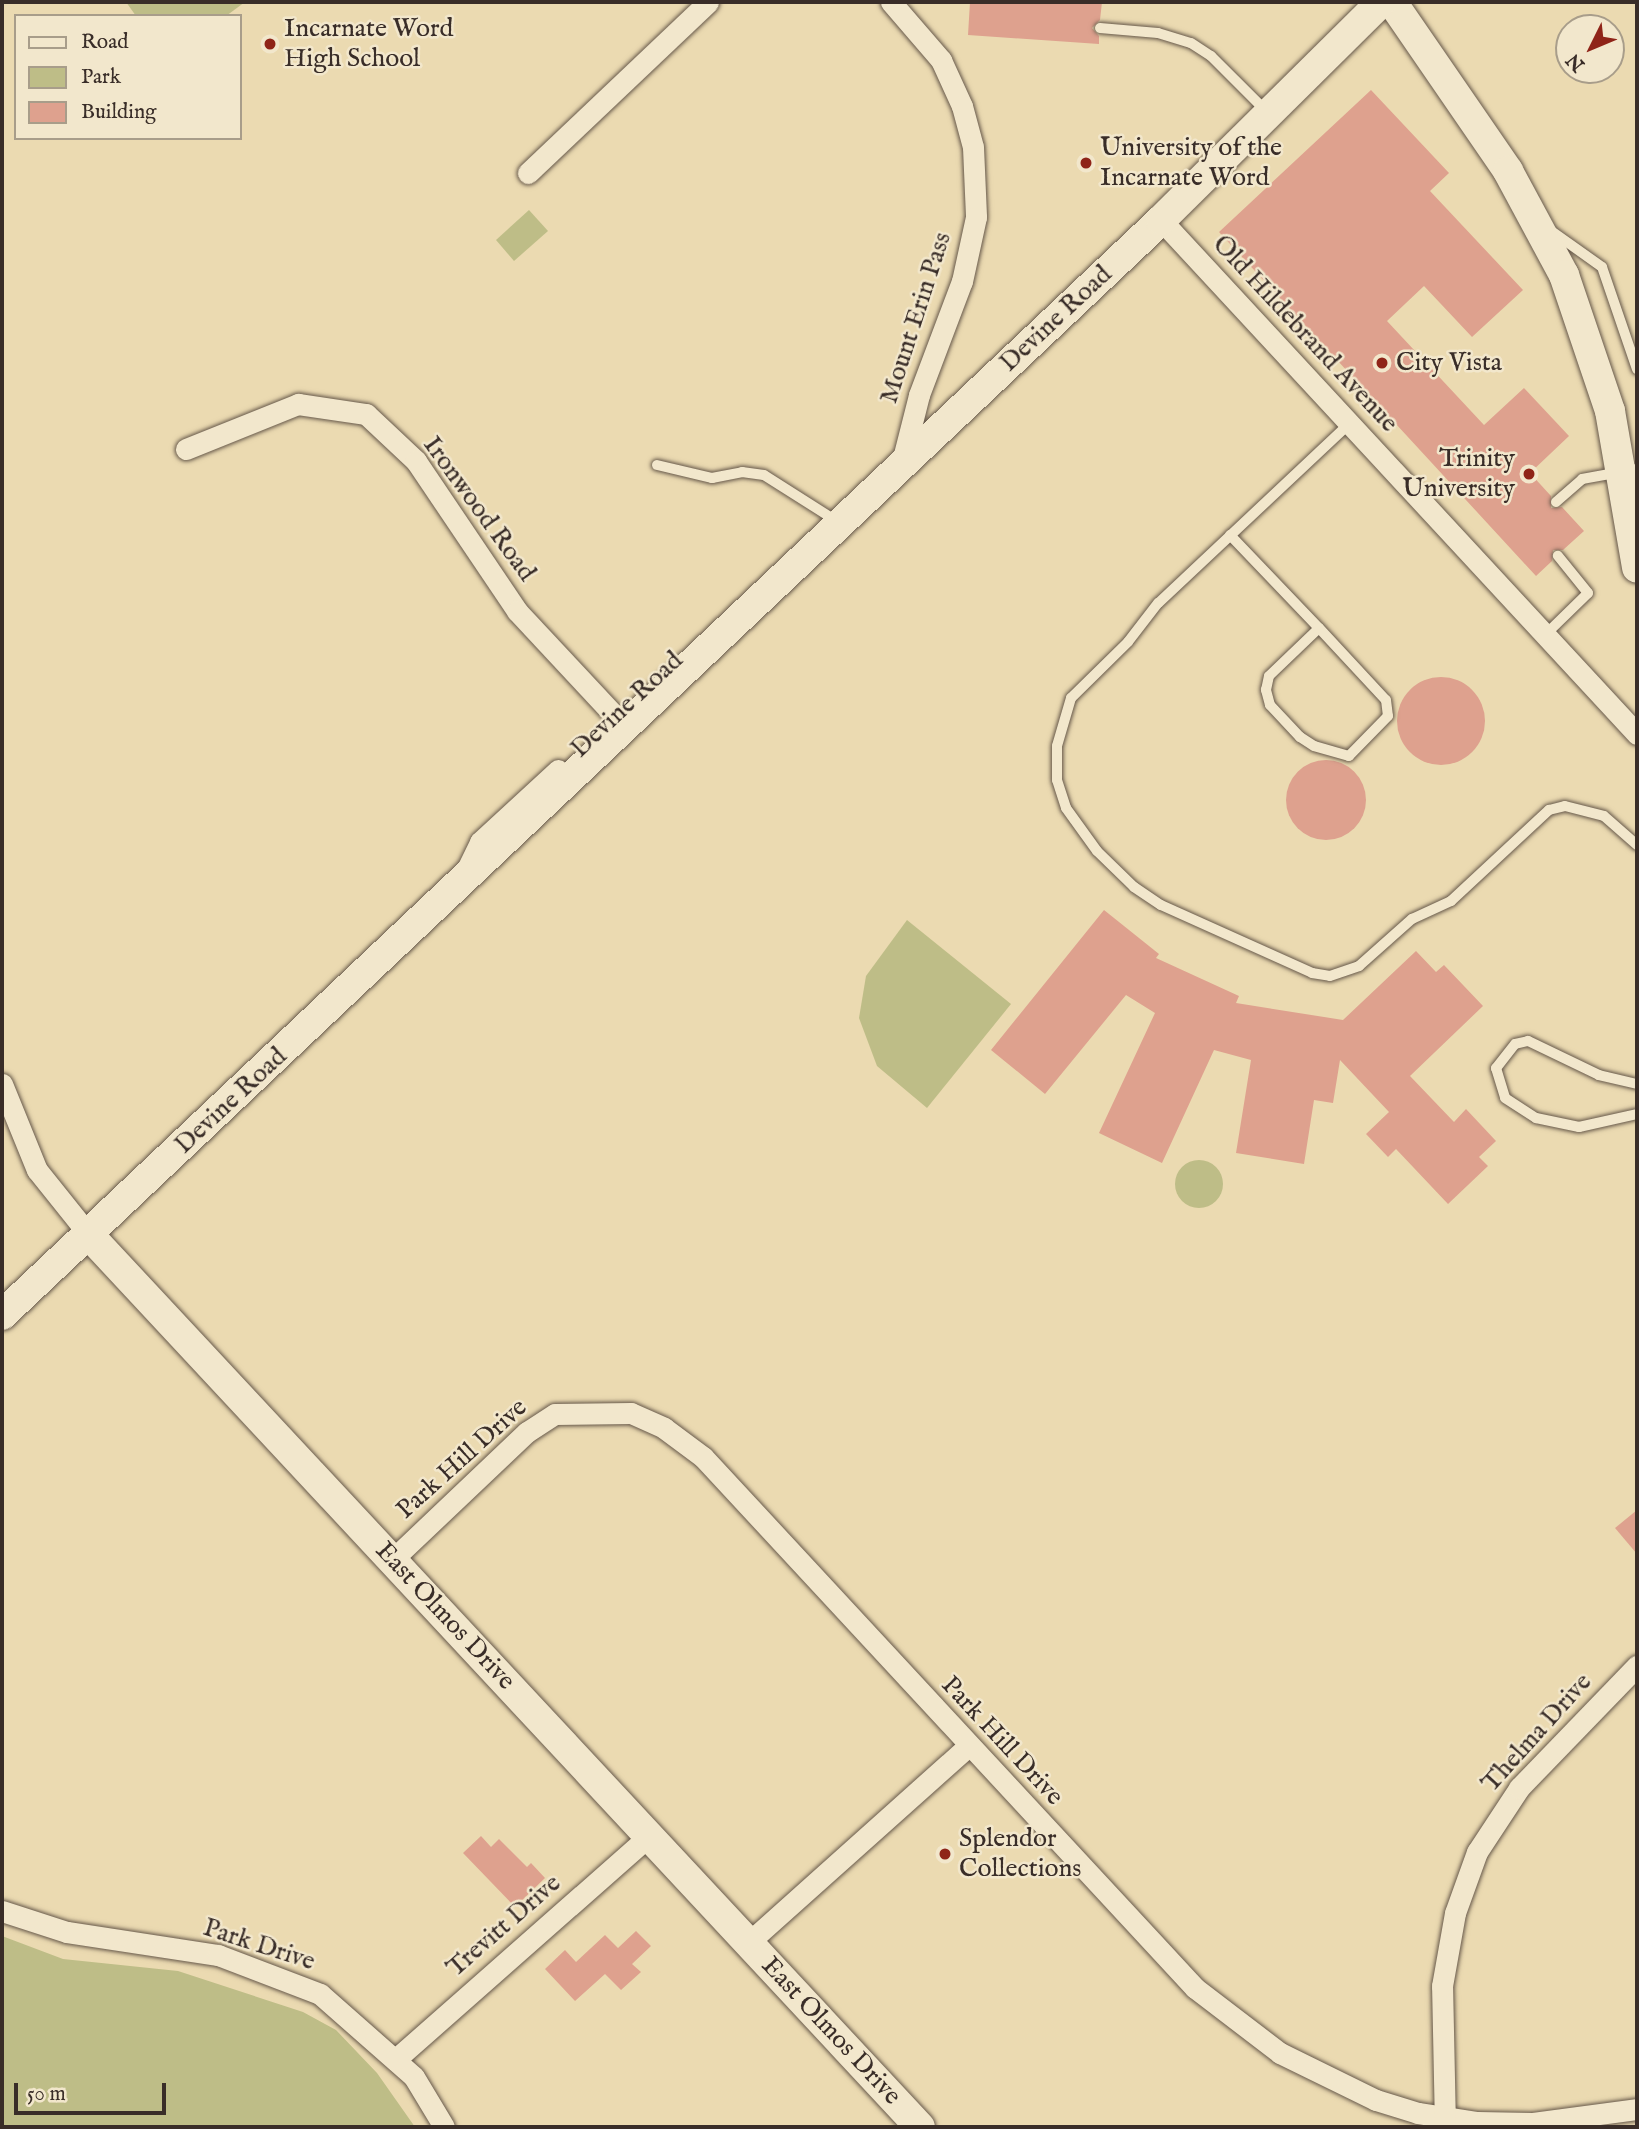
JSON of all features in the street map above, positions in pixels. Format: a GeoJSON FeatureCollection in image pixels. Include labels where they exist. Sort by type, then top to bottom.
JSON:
{"type":"FeatureCollection","features":[{"type":"Feature","properties":{"kind":"street"},"geometry":{"type":"LineString","coordinates":[[528,173],[708,2]]}},
{"type":"Feature","properties":{"kind":"street","name":"Mount Erin Pass"},"geometry":{"type":"LineString","coordinates":[[891,2],[941,60],[962,106],[973,147],[976,217],[962,281],[919,395],[901,466]]}},
{"type":"Feature","properties":{"kind":"street","name":"Devine Road"},"geometry":{"type":"LineString","coordinates":[[2,1315],[1161,220],[1266,111],[1381,2]]}},
{"type":"Feature","properties":{"kind":"street"},"geometry":{"type":"LineString","coordinates":[[1392,2],[1508,171],[1564,275],[1588,339],[1629,470],[1637,568]]}},
{"type":"Feature","properties":{"kind":"street","name":"Old Hildebrand Avenue"},"geometry":{"type":"LineString","coordinates":[[1161,220],[1637,734]]}},
{"type":"Feature","properties":{"kind":"street","name":"Ironwood Road"},"geometry":{"type":"LineString","coordinates":[[186,449],[298,404],[366,414],[416,461],[517,611],[615,716]]}},
{"type":"Feature","properties":{"kind":"street","name":"Devine Road"},"geometry":{"type":"LineString","coordinates":[[458,885],[480,842],[691,645],[725,632]]}},
{"type":"Feature","properties":{"kind":"street","name":"East Olmos Drive"},"geometry":{"type":"LineString","coordinates":[[2,1084],[37,1170],[89,1235],[920,2127]]}},
{"type":"Feature","properties":{"kind":"street","name":"Park Hill Drive"},"geometry":{"type":"LineString","coordinates":[[392,1560],[527,1432],[555,1415],[631,1413],[664,1428],[703,1457],[1195,1988],[1236,2023],[1327,2079],[1444,2121],[1532,2123],[1637,2109]]}},
{"type":"Feature","properties":{"kind":"street","name":"Thelma Drive"},"geometry":{"type":"LineString","coordinates":[[1444,2121],[1443,1986],[1455,1913],[1476,1852],[1519,1788],[1637,1665]]}},
{"type":"Feature","properties":{"kind":"street"},"geometry":{"type":"LineString","coordinates":[[748,1943],[968,1746]]}},
{"type":"Feature","properties":{"kind":"street","name":"Trevitt Drive"},"geometry":{"type":"LineString","coordinates":[[396,2059],[649,1836]]}},
{"type":"Feature","properties":{"kind":"street","name":"Park Drive"},"geometry":{"type":"LineString","coordinates":[[2,1911],[67,1932],[218,1955],[292,1981],[320,1994],[414,2077],[444,2127]]}},
{"type":"Feature","properties":{"kind":"lane"},"geometry":{"type":"LineString","coordinates":[[1100,29],[1158,33],[1191,43],[1212,56],[1266,111]]}},
{"type":"Feature","properties":{"kind":"lane"},"geometry":{"type":"LineString","coordinates":[[1533,218],[1602,267],[1637,369]]}},
{"type":"Feature","properties":{"kind":"lane"},"geometry":{"type":"LineString","coordinates":[[1350,423],[1158,603],[1128,642],[1082,684],[1062,717],[1057,780],[1066,808],[1097,851],[1134,887],[1174,911],[1312,973],[1330,976],[1359,966],[1412,919],[1451,901],[1549,810],[1565,806],[1604,816],[1637,845]]}},
{"type":"Feature","properties":{"kind":"lane"},"geometry":{"type":"LineString","coordinates":[[657,465],[712,478],[742,472],[764,475],[840,524]]}},
{"type":"Feature","properties":{"kind":"lane"},"geometry":{"type":"LineString","coordinates":[[1556,502],[1582,479],[1629,470]]}},
{"type":"Feature","properties":{"kind":"lane"},"geometry":{"type":"LineString","coordinates":[[1230,535],[1319,628],[1386,700],[1388,716],[1349,756],[1300,737],[1270,705],[1266,690],[1269,676],[1319,628]]}},
{"type":"Feature","properties":{"kind":"lane"},"geometry":{"type":"LineString","coordinates":[[1545,635],[1588,593],[1558,555]]}},
{"type":"Feature","properties":{"kind":"lane"},"geometry":{"type":"LineString","coordinates":[[1637,1084],[1599,1075],[1528,1041],[1516,1044],[1496,1068],[1506,1098],[1536,1118],[1580,1127],[1637,1114]]}},
{"type":"Feature","properties":{"kind":"green space"},"geometry":{"type":"Polygon","coordinates":[[[126,2],[245,2],[229,14],[135,14],[126,2]]]}},
{"type":"Feature","properties":{"kind":"green space"},"geometry":{"type":"Polygon","coordinates":[[[529,210],[548,231],[514,261],[496,240],[529,210]]]}},
{"type":"Feature","properties":{"kind":"green space"},"geometry":{"type":"Polygon","coordinates":[[[907,920],[1011,1004],[927,1108],[877,1066],[859,1018],[866,976],[907,920]]]}},
{"type":"Feature","properties":{"kind":"green space"},"geometry":{"type":"Polygon","coordinates":[[[1199,1160],[1216,1167],[1223,1184],[1216,1201],[1199,1208],[1182,1201],[1175,1184],[1182,1167],[1199,1160]]]}},
{"type":"Feature","properties":{"kind":"green space"},"geometry":{"type":"Polygon","coordinates":[[[2,1936],[63,1959],[178,1971],[303,2012],[336,2030],[377,2073],[415,2127],[2,2127],[2,1936]]]}},
{"type":"Feature","properties":{"kind":"building"},"geometry":{"type":"Polygon","coordinates":[[[970,2],[1102,2],[1100,20],[1092,28],[1099,36],[1099,44],[968,35],[970,2]]]}},
{"type":"Feature","properties":{"kind":"building","name":"City Vista"},"geometry":{"type":"Polygon","coordinates":[[[1371,90],[1449,173],[1430,191],[1523,290],[1472,337],[1424,286],[1387,321],[1484,425],[1524,388],[1569,436],[1530,473],[1551,496],[1551,508],[1562,507],[1584,531],[1563,550],[1553,550],[1552,561],[1536,576],[1219,232],[1371,90]]]}},
{"type":"Feature","properties":{"kind":"building"},"geometry":{"type":"Polygon","coordinates":[[[1441,677],[1458,681],[1472,690],[1481,704],[1485,721],[1481,738],[1472,752],[1458,761],[1441,765],[1424,761],[1410,752],[1401,738],[1397,721],[1401,704],[1410,690],[1424,681],[1441,677]]]}},
{"type":"Feature","properties":{"kind":"building"},"geometry":{"type":"Polygon","coordinates":[[[1326,760],[1341,763],[1354,772],[1363,785],[1366,800],[1363,815],[1354,828],[1341,837],[1326,840],[1311,837],[1298,828],[1289,815],[1286,800],[1289,785],[1298,772],[1311,763],[1326,760]]]}},
{"type":"Feature","properties":{"kind":"building"},"geometry":{"type":"Polygon","coordinates":[[[1104,910],[1159,954],[1156,958],[1239,996],[1236,1003],[1343,1020],[1416,951],[1436,972],[1444,965],[1483,1006],[1410,1076],[1454,1122],[1466,1109],[1496,1141],[1479,1157],[1488,1166],[1448,1204],[1396,1149],[1388,1157],[1366,1134],[1389,1112],[1340,1060],[1333,1103],[1314,1100],[1304,1164],[1236,1153],[1251,1060],[1214,1050],[1162,1163],[1099,1133],[1155,1013],[1126,995],[1045,1094],[991,1050],[1104,910]]]}},
{"type":"Feature","properties":{"kind":"building"},"geometry":{"type":"Polygon","coordinates":[[[1637,1510],[1637,1554],[1615,1528],[1637,1510]]]}},
{"type":"Feature","properties":{"kind":"building"},"geometry":{"type":"Polygon","coordinates":[[[481,1836],[491,1847],[499,1839],[527,1867],[531,1863],[545,1878],[515,1907],[463,1853],[481,1836]]]}},
{"type":"Feature","properties":{"kind":"building"},"geometry":{"type":"Polygon","coordinates":[[[636,1931],[651,1946],[632,1964],[641,1972],[621,1990],[605,1974],[575,2001],[545,1969],[565,1950],[576,1962],[605,1935],[618,1948],[636,1931]]]}},
{"type":"Feature","properties":{"kind":"place","name":"Incarnate Word High School"},"geometry":{"type":"Point","coordinates":[270,44]}},
{"type":"Feature","properties":{"kind":"place","name":"University of the Incarnate Word"},"geometry":{"type":"Point","coordinates":[1086,163]}},
{"type":"Feature","properties":{"kind":"place","name":"City Vista"},"geometry":{"type":"Point","coordinates":[1382,363]}},
{"type":"Feature","properties":{"kind":"place","name":"Trinity University"},"geometry":{"type":"Point","coordinates":[1529,474]}},
{"type":"Feature","properties":{"kind":"place","name":"Splendor Collections"},"geometry":{"type":"Point","coordinates":[945,1854]}}]}
